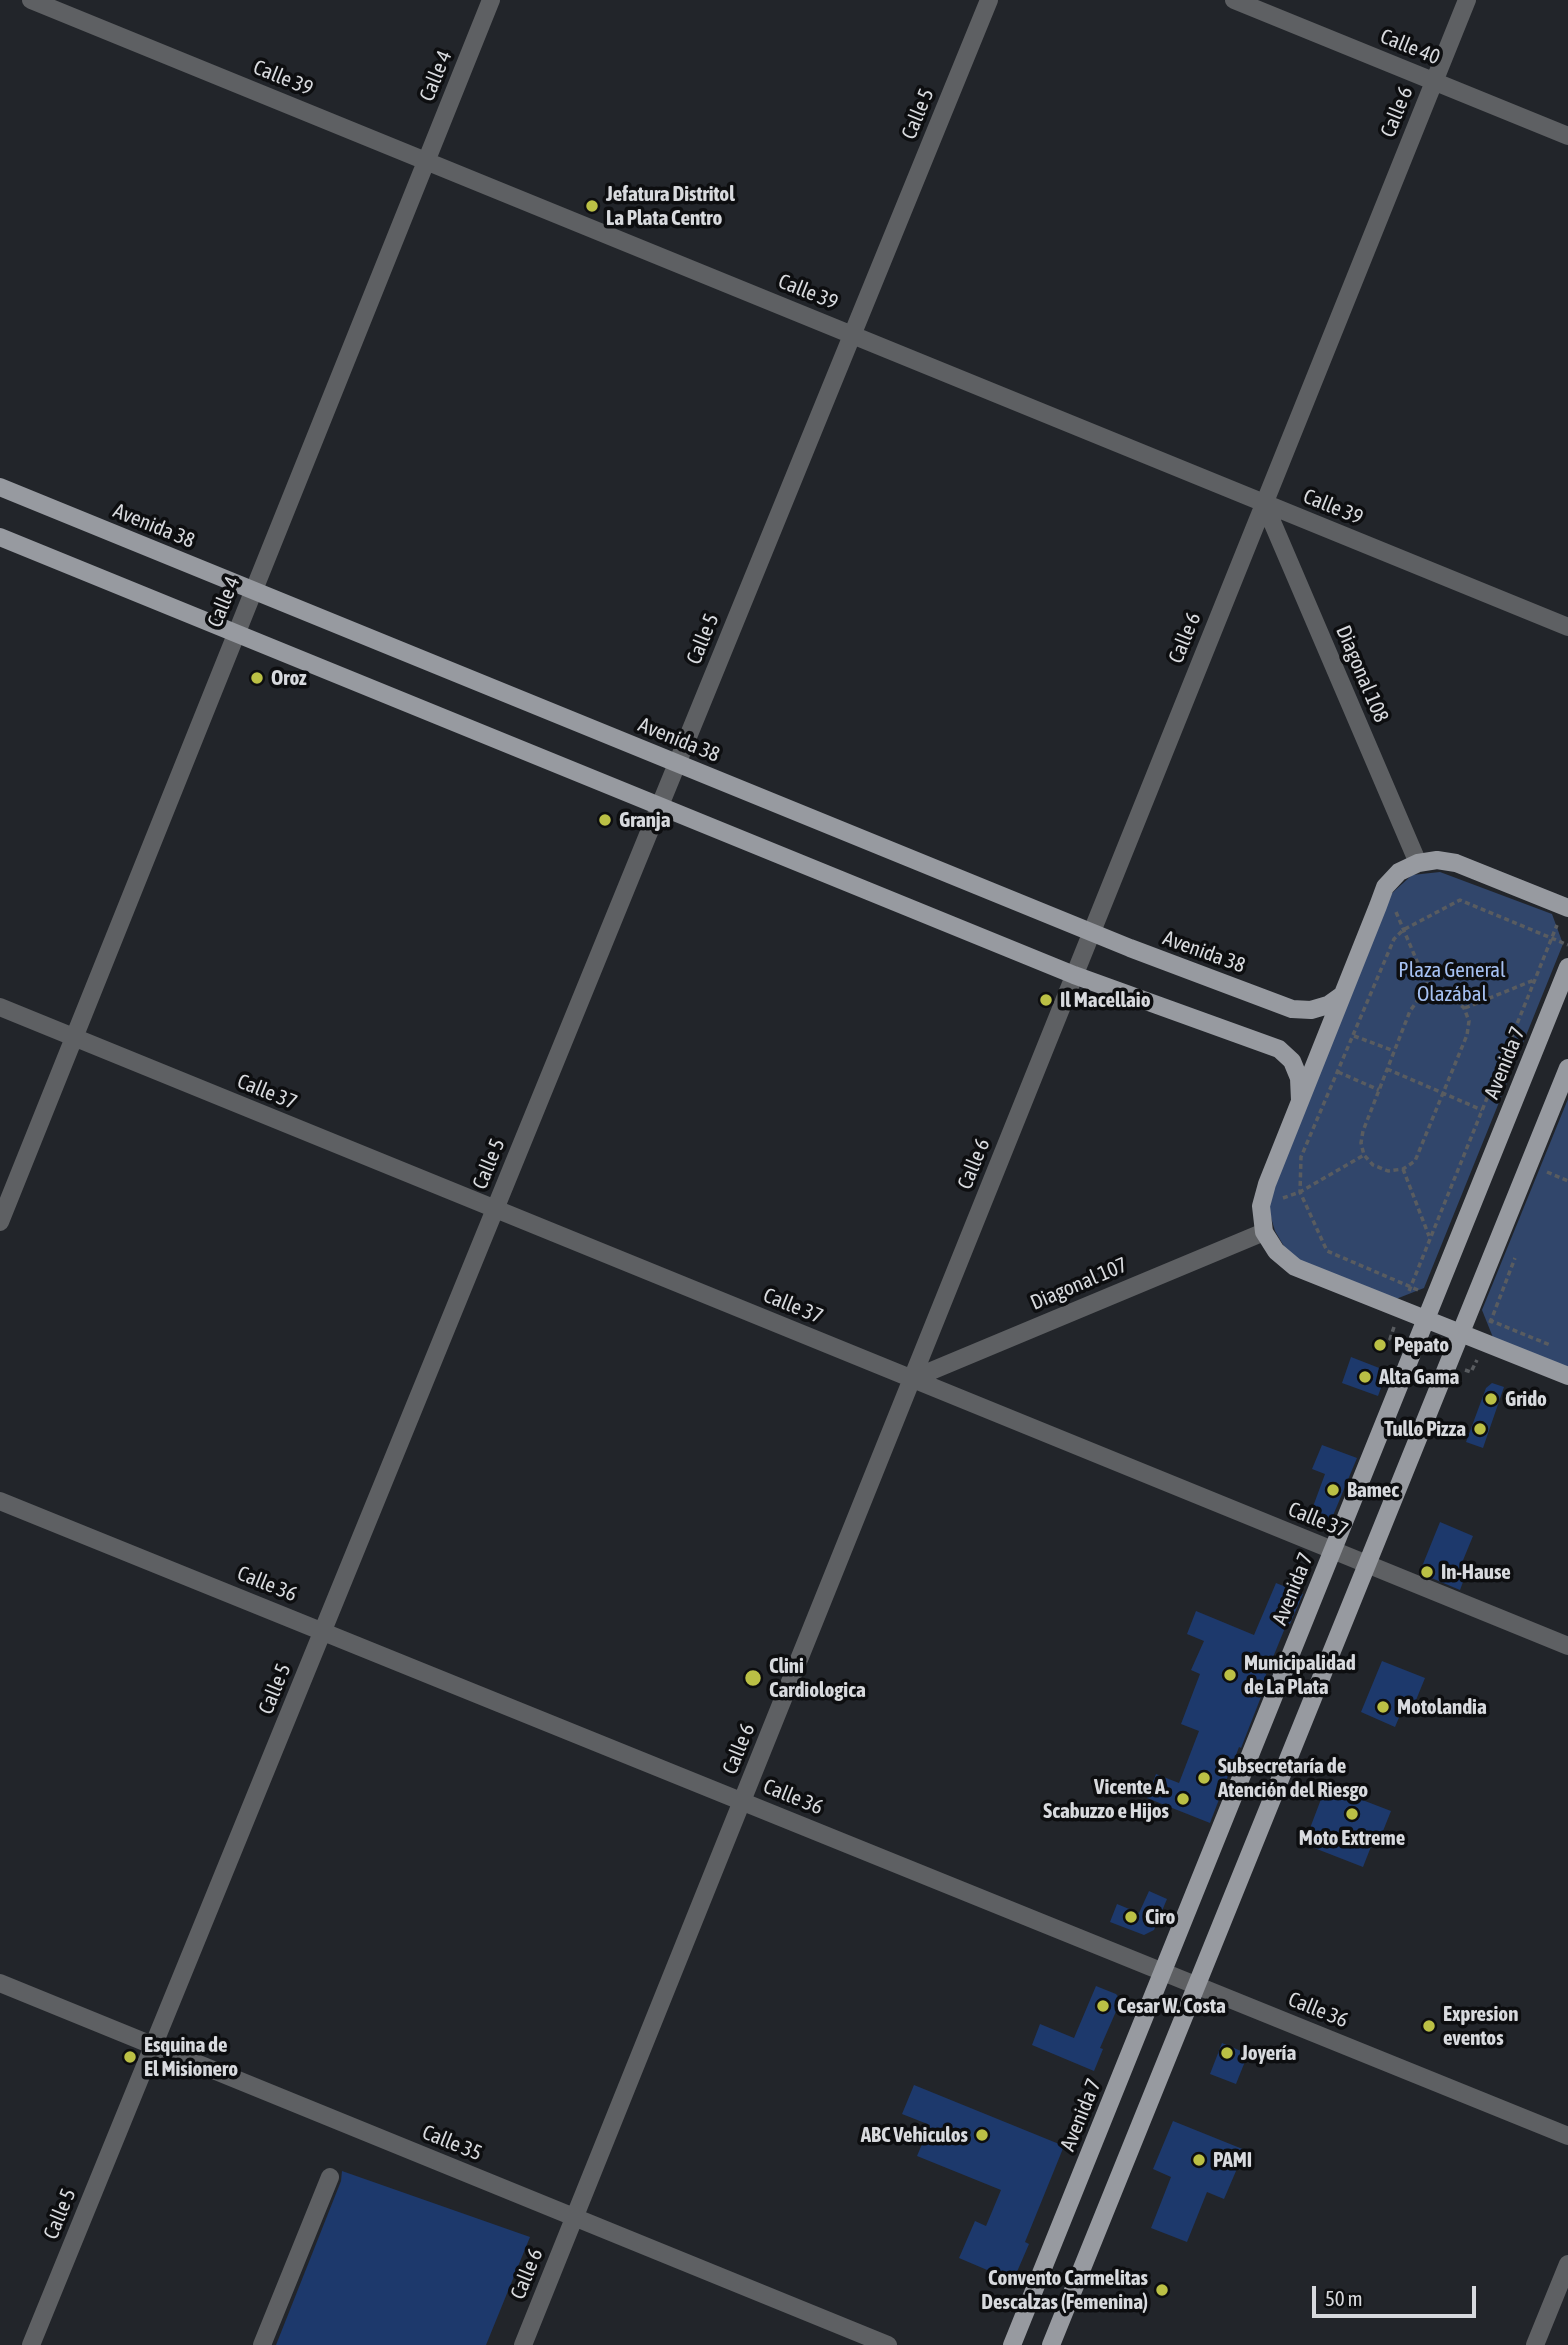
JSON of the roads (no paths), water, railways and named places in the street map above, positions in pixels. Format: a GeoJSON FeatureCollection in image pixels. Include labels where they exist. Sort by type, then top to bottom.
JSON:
{"type":"FeatureCollection","features":[{"type":"Feature","properties":{"kind":"main road","name":"Avenida 38"},"geometry":{"type":"LineString","coordinates":[[0,487],[1091,933],[1292,1009],[1311,1010],[1328,1005],[1342,995]]}},
{"type":"Feature","properties":{"kind":"main road"},"geometry":{"type":"LineString","coordinates":[[0,537],[1074,975],[1279,1049],[1292,1061],[1299,1078],[1300,1100]]}},
{"type":"Feature","properties":{"kind":"main road"},"geometry":{"type":"LineString","coordinates":[[1566,907],[1457,863],[1437,860],[1418,863],[1399,872],[1385,887],[1267,1184],[1261,1206],[1264,1232],[1276,1251],[1295,1267],[1568,1376]]}},
{"type":"Feature","properties":{"kind":"main road","name":"Avenida 7"},"geometry":{"type":"LineString","coordinates":[[1012,2345],[1568,967]]}},
{"type":"Feature","properties":{"kind":"main road"},"geometry":{"type":"LineString","coordinates":[[1051,2345],[1568,1068]]}},
{"type":"Feature","properties":{"kind":"street","name":"Calle 39"},"geometry":{"type":"LineString","coordinates":[[31,0],[1568,627]]}},
{"type":"Feature","properties":{"kind":"street","name":"Calle 4"},"geometry":{"type":"LineString","coordinates":[[0,1222],[491,0]]}},
{"type":"Feature","properties":{"kind":"street","name":"Calle 5"},"geometry":{"type":"LineString","coordinates":[[32,2345],[989,0]]}},
{"type":"Feature","properties":{"kind":"street","name":"Calle 40"},"geometry":{"type":"LineString","coordinates":[[1234,0],[1568,136]]}},
{"type":"Feature","properties":{"kind":"street","name":"Calle 6"},"geometry":{"type":"LineString","coordinates":[[523,2345],[1467,0]]}},
{"type":"Feature","properties":{"kind":"street","name":"Diagonal 108"},"geometry":{"type":"LineString","coordinates":[[1264,503],[1418,863]]}},
{"type":"Feature","properties":{"kind":"street","name":"Calle 37"},"geometry":{"type":"LineString","coordinates":[[0,1007],[1568,1646]]}},
{"type":"Feature","properties":{"kind":"street","name":"Diagonal 107"},"geometry":{"type":"LineString","coordinates":[[912,1379],[1264,1232]]}},
{"type":"Feature","properties":{"kind":"street","name":"Calle 36"},"geometry":{"type":"LineString","coordinates":[[0,1501],[1568,2136]]}},
{"type":"Feature","properties":{"kind":"street","name":"Calle 35"},"geometry":{"type":"LineString","coordinates":[[0,1983],[888,2345]]}},
{"type":"Feature","properties":{"kind":"street"},"geometry":{"type":"LineString","coordinates":[[262,2345],[330,2177]]}},
{"type":"Feature","properties":{"kind":"street"},"geometry":{"type":"LineString","coordinates":[[1535,2345],[1568,2264]]}},
{"type":"Feature","properties":{"kind":"place","name":"Jefatura Distritol La Plata Centro"},"geometry":{"type":"Point","coordinates":[592,206]}},
{"type":"Feature","properties":{"kind":"place","name":"Oroz"},"geometry":{"type":"Point","coordinates":[257,678]}},
{"type":"Feature","properties":{"kind":"place","name":"Granja"},"geometry":{"type":"Point","coordinates":[605,820]}},
{"type":"Feature","properties":{"kind":"place","name":"Il Macellaio"},"geometry":{"type":"Point","coordinates":[1046,1000]}},
{"type":"Feature","properties":{"kind":"place","name":"Pepato"},"geometry":{"type":"Point","coordinates":[1380,1345]}},
{"type":"Feature","properties":{"kind":"place","name":"Alta Gama"},"geometry":{"type":"Point","coordinates":[1365,1377]}},
{"type":"Feature","properties":{"kind":"place","name":"Grido"},"geometry":{"type":"Point","coordinates":[1491,1399]}},
{"type":"Feature","properties":{"kind":"place","name":"Tullo Pizza"},"geometry":{"type":"Point","coordinates":[1480,1429]}},
{"type":"Feature","properties":{"kind":"place","name":"Bamec"},"geometry":{"type":"Point","coordinates":[1333,1490]}},
{"type":"Feature","properties":{"kind":"place","name":"In-Hause"},"geometry":{"type":"Point","coordinates":[1427,1572]}},
{"type":"Feature","properties":{"kind":"place","name":"Municipalidad de La Plata"},"geometry":{"type":"Point","coordinates":[1230,1675]}},
{"type":"Feature","properties":{"kind":"place","name":"Clini Cardiologica"},"geometry":{"type":"Point","coordinates":[753,1678]}},
{"type":"Feature","properties":{"kind":"place","name":"Motolandia"},"geometry":{"type":"Point","coordinates":[1383,1707]}},
{"type":"Feature","properties":{"kind":"place","name":"Subsecretaría de Atención del Riesgo"},"geometry":{"type":"Point","coordinates":[1204,1778]}},
{"type":"Feature","properties":{"kind":"place","name":"Vicente A. Scabuzzo e Hijos"},"geometry":{"type":"Point","coordinates":[1183,1799]}},
{"type":"Feature","properties":{"kind":"place","name":"Moto Extreme"},"geometry":{"type":"Point","coordinates":[1352,1814]}},
{"type":"Feature","properties":{"kind":"place","name":"Ciro"},"geometry":{"type":"Point","coordinates":[1131,1917]}},
{"type":"Feature","properties":{"kind":"place","name":"Cesar W. Costa"},"geometry":{"type":"Point","coordinates":[1103,2006]}},
{"type":"Feature","properties":{"kind":"place","name":"Expresion eventos"},"geometry":{"type":"Point","coordinates":[1429,2026]}},
{"type":"Feature","properties":{"kind":"place","name":"Joyería"},"geometry":{"type":"Point","coordinates":[1227,2053]}},
{"type":"Feature","properties":{"kind":"place","name":"Esquina de El Misionero"},"geometry":{"type":"Point","coordinates":[130,2057]}},
{"type":"Feature","properties":{"kind":"place","name":"ABC Vehiculos"},"geometry":{"type":"Point","coordinates":[982,2135]}},
{"type":"Feature","properties":{"kind":"place","name":"PAMI"},"geometry":{"type":"Point","coordinates":[1199,2160]}},
{"type":"Feature","properties":{"kind":"place","name":"Convento Carmelitas Descalzas (Femenina)"},"geometry":{"type":"Point","coordinates":[1162,2290]}},
{"type":"Feature","properties":{"kind":"park label","name":"Plaza General Olazábal"},"geometry":{"type":"Point","coordinates":[1452,982]}}]}
